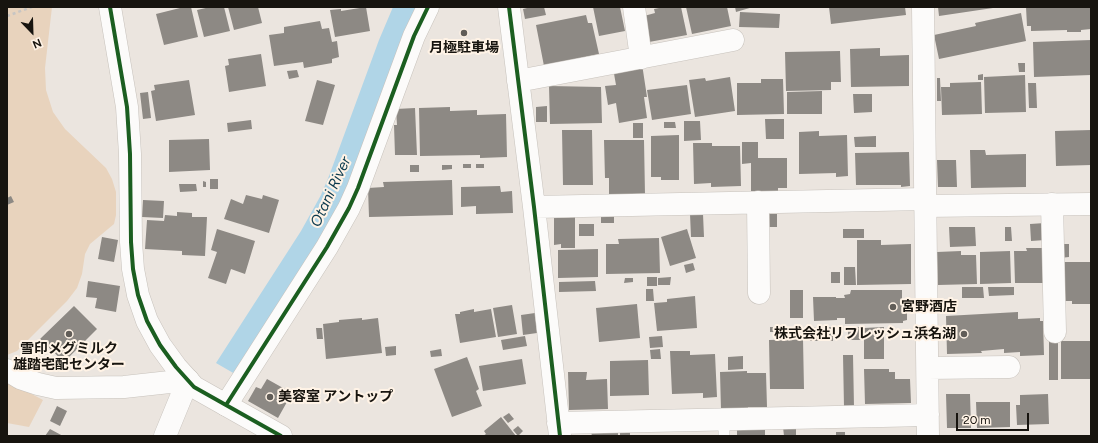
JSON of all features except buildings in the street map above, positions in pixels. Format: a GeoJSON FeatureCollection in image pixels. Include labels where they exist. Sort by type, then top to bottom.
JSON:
{"type":"FeatureCollection","features":[{"type":"Feature","properties":{"kind":"street"},"geometry":{"type":"LineString","coordinates":[[110,7],[127,107],[130,154],[131,255],[137,289],[147,321],[160,345],[176,367],[194,386],[281,436]]}},
{"type":"Feature","properties":{"kind":"street"},"geometry":{"type":"LineString","coordinates":[[226,405],[327,247],[349,208],[358,188],[411,44],[428,7]]}},
{"type":"Feature","properties":{"kind":"street"},"geometry":{"type":"LineString","coordinates":[[509,7],[534,207],[559,430],[724,428],[928,414]]}},
{"type":"Feature","properties":{"kind":"street"},"geometry":{"type":"LineString","coordinates":[[634,7],[641,58]]}},
{"type":"Feature","properties":{"kind":"street"},"geometry":{"type":"LineString","coordinates":[[923,7],[928,436]]}},
{"type":"Feature","properties":{"kind":"street"},"geometry":{"type":"LineString","coordinates":[[518,81],[733,40]]}},
{"type":"Feature","properties":{"kind":"street"},"geometry":{"type":"LineString","coordinates":[[534,207],[758,202],[1091,204]]}},
{"type":"Feature","properties":{"kind":"street"},"geometry":{"type":"LineString","coordinates":[[758,202],[759,293]]}},
{"type":"Feature","properties":{"kind":"street"},"geometry":{"type":"LineString","coordinates":[[1052,204],[1055,332]]}},
{"type":"Feature","properties":{"kind":"street"},"geometry":{"type":"LineString","coordinates":[[928,368],[1009,367]]}},
{"type":"Feature","properties":{"kind":"street"},"geometry":{"type":"LineString","coordinates":[[7,370],[20,378],[56,388],[124,388],[188,380]]}},
{"type":"Feature","properties":{"kind":"street"},"geometry":{"type":"LineString","coordinates":[[165,436],[188,380]]}},
{"type":"Feature","properties":{"kind":"path"},"geometry":{"type":"LineString","coordinates":[[7,16],[32,7]]}},
{"type":"Feature","properties":{"kind":"shaded area"},"geometry":{"type":"Polygon","coordinates":[[[7,7],[52,7],[45,68],[46,90],[53,112],[65,129],[106,168],[112,179],[116,192],[116,215],[114,224],[90,244],[85,254],[82,274],[77,288],[67,301],[17,351],[7,355],[7,7]]]}},
{"type":"Feature","properties":{"kind":"shaded area"},"geometry":{"type":"Polygon","coordinates":[[[7,381],[43,400],[29,427],[7,423],[7,381]]]}},
{"type":"Feature","properties":{"kind":"water","name":"Otani River"},"geometry":{"type":"Polygon","coordinates":[[[393,7],[417,7],[341,204],[235,374],[216,363],[301,231],[321,195],[379,40],[393,7]]]}},
{"type":"Feature","properties":{"kind":"cycle path"},"geometry":{"type":"LineString","coordinates":[[110,7],[127,107],[130,154],[131,242],[133,269],[138,295],[147,321],[160,345],[176,367],[194,387],[281,436]]}},
{"type":"Feature","properties":{"kind":"cycle path"},"geometry":{"type":"LineString","coordinates":[[226,405],[327,247],[349,208],[358,188],[414,36],[428,7]]}},
{"type":"Feature","properties":{"kind":"cycle path"},"geometry":{"type":"LineString","coordinates":[[509,7],[534,207],[560,436]]}},
{"type":"Feature","properties":{"kind":"place","name":"月極駐車場"},"geometry":{"type":"Point","coordinates":[464,33]}},
{"type":"Feature","properties":{"kind":"place","name":"宮野酒店"},"geometry":{"type":"Point","coordinates":[893,307]}},
{"type":"Feature","properties":{"kind":"place","name":"雪印メグミルク 雄踏宅配センター"},"geometry":{"type":"Point","coordinates":[69,334]}},
{"type":"Feature","properties":{"kind":"place","name":"株式会社リフレッシュ浜名湖"},"geometry":{"type":"Point","coordinates":[964,334]}},
{"type":"Feature","properties":{"kind":"place","name":"美容室 アントップ"},"geometry":{"type":"Point","coordinates":[270,397]}}]}
